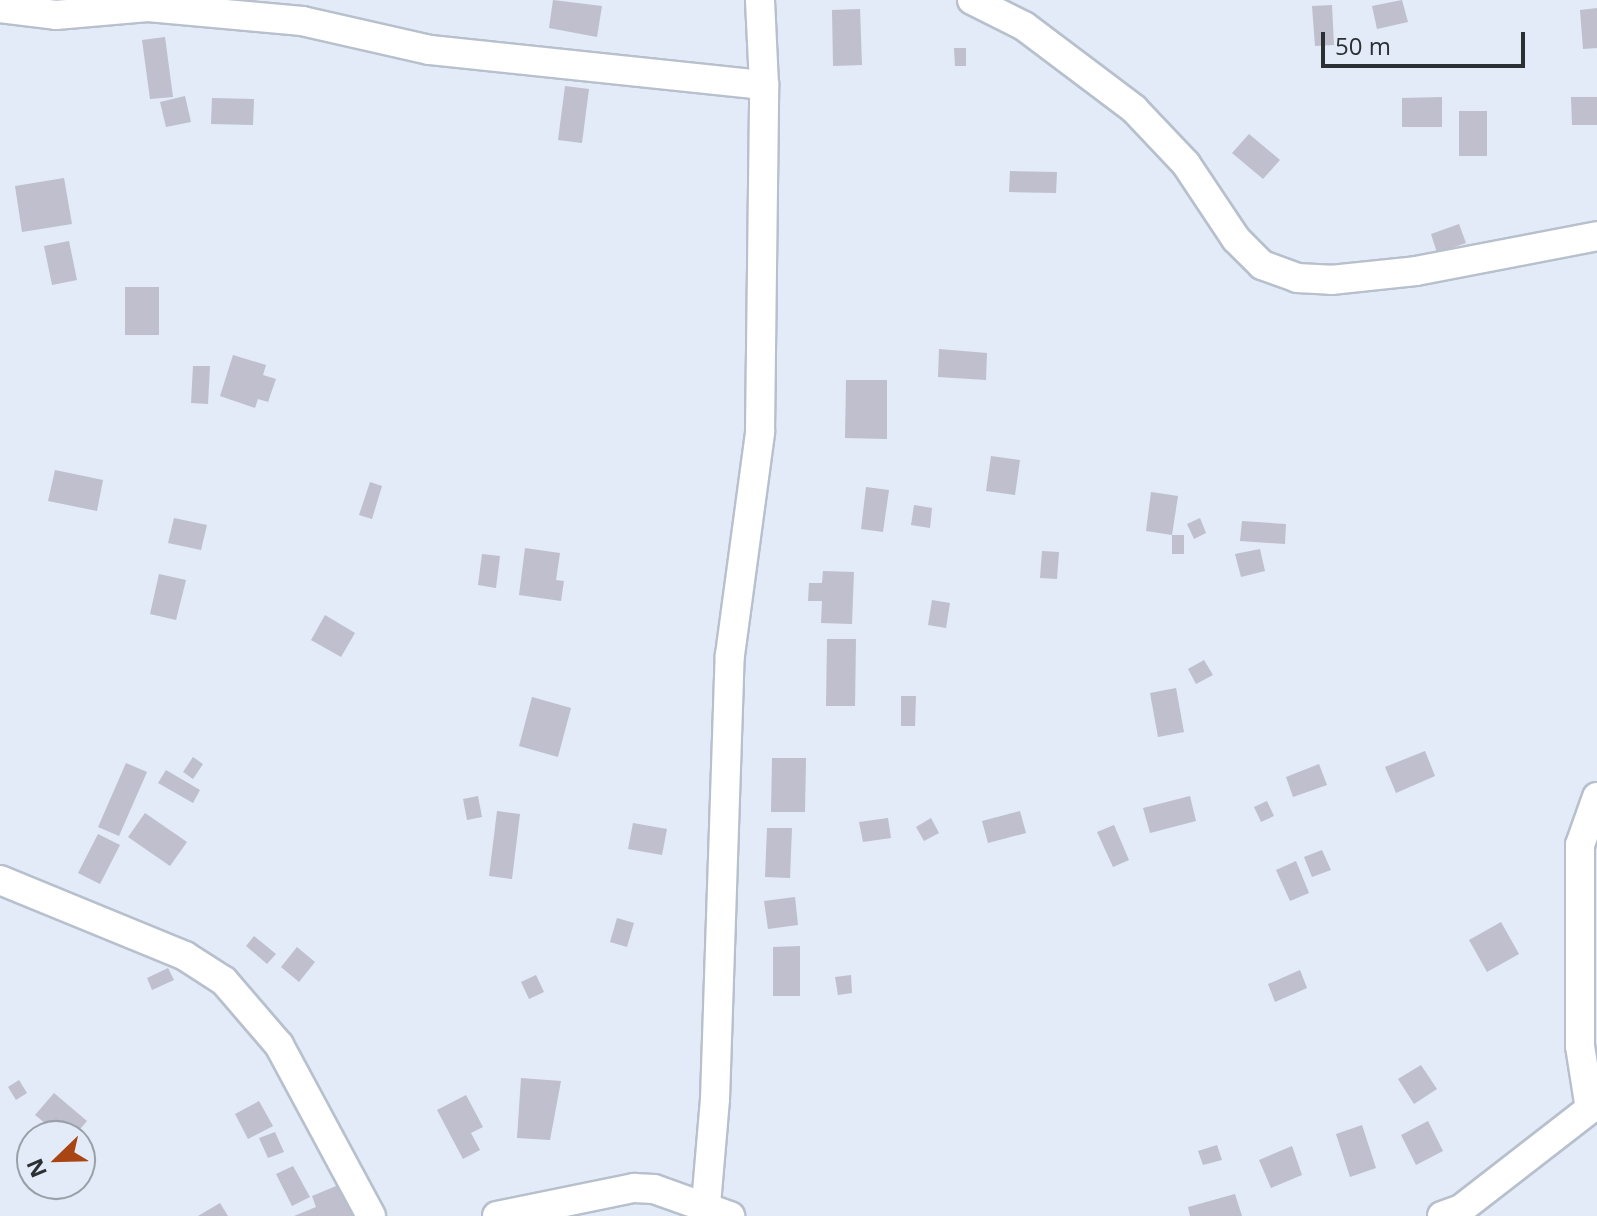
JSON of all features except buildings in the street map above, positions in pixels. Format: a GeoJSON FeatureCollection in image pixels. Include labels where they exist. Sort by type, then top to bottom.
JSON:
{"type":"FeatureCollection","features":[{"type":"Feature","properties":{"kind":"street"},"geometry":{"type":"LineString","coordinates":[[497,1216],[634,1188],[654,1189],[713,1214],[730,655],[760,432],[764,85],[760,0]]}},
{"type":"Feature","properties":{"kind":"street"},"geometry":{"type":"LineString","coordinates":[[972,0],[1024,26],[1134,109],[1186,164],[1236,239],[1262,265],[1297,278],[1331,280],[1416,271],[1597,236]]}},
{"type":"Feature","properties":{"kind":"street"},"geometry":{"type":"LineString","coordinates":[[0,8],[56,15],[148,7],[302,21],[430,50],[764,85]]}},
{"type":"Feature","properties":{"kind":"street"},"geometry":{"type":"LineString","coordinates":[[1451,1213],[1590,1109],[1580,1046],[1580,845],[1597,797]]}},
{"type":"Feature","properties":{"kind":"street"},"geometry":{"type":"LineString","coordinates":[[0,880],[185,956],[224,981],[279,1045],[371,1216]]}},
{"type":"Feature","properties":{"kind":"street"},"geometry":{"type":"LineString","coordinates":[[1451,1213],[1490,1216]]}}]}
